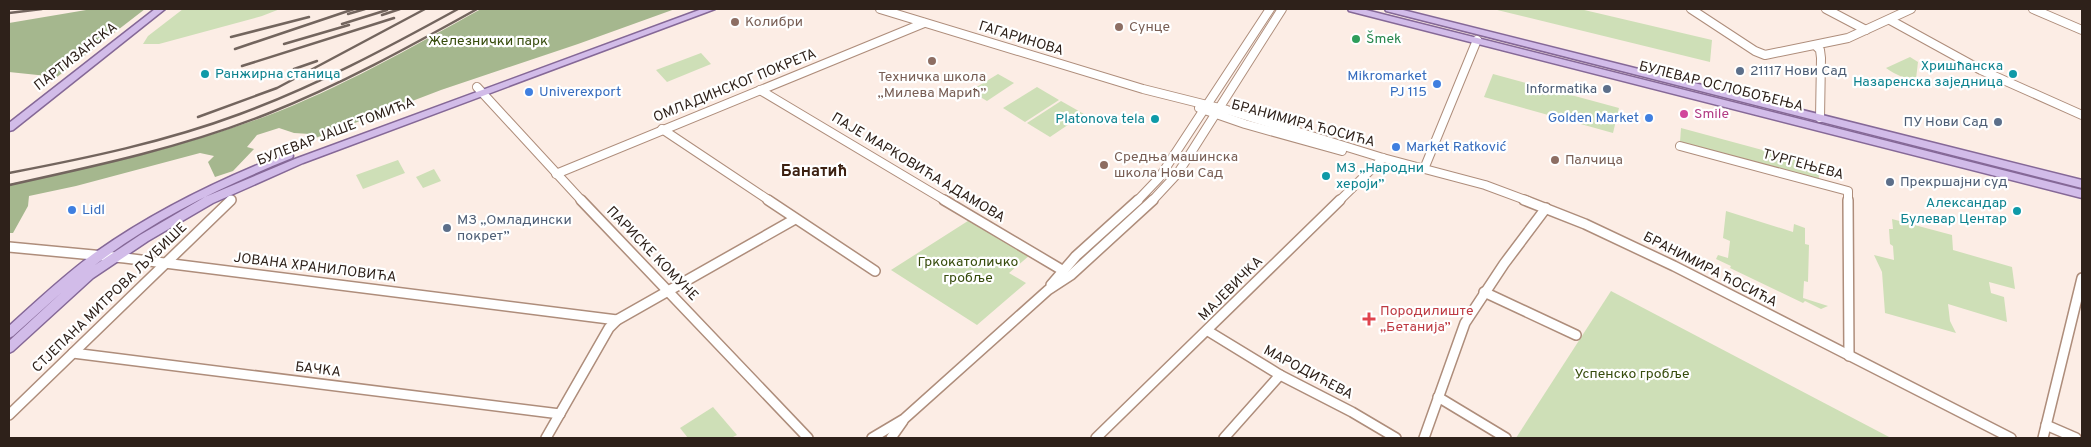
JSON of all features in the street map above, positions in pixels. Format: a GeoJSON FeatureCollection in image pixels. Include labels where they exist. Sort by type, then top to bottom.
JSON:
{"type":"FeatureCollection","features":[{"type":"Feature","properties":{"kind":"main road","name":"ПАРТИЗАНСКА"},"geometry":{"type":"LineString","coordinates":[[9,118],[150,9]]}},
{"type":"Feature","properties":{"kind":"main road","name":"ПАРТИЗАНСКА"},"geometry":{"type":"LineString","coordinates":[[9,128],[160,9]]}},
{"type":"Feature","properties":{"kind":"main road","name":"БУЛЕВАР ЈАШЕ ТОМИЋА"},"geometry":{"type":"LineString","coordinates":[[9,348],[75,286],[114,257],[209,200],[256,178],[691,9]]}},
{"type":"Feature","properties":{"kind":"main road","name":"БУЛЕВАР ЈАШЕ ТОМИЋА"},"geometry":{"type":"LineString","coordinates":[[9,334],[100,256],[176,209],[232,179],[317,145],[710,9]]}},
{"type":"Feature","properties":{"kind":"main road","name":"БУЛЕВАР ОСЛОБОЂЕЊА"},"geometry":{"type":"LineString","coordinates":[[1352,9],[2082,194]]}},
{"type":"Feature","properties":{"kind":"main road","name":"БУЛЕВАР ОСЛОБОЂЕЊА"},"geometry":{"type":"LineString","coordinates":[[1389,9],[2082,184]]}},
{"type":"Feature","properties":{"kind":"street","name":"ГАГАРИНОВА"},"geometry":{"type":"LineString","coordinates":[[880,9],[1218,111]]}},
{"type":"Feature","properties":{"kind":"street"},"geometry":{"type":"LineString","coordinates":[[1048,290],[1062,270],[1148,191],[1159,178],[1270,9]]}},
{"type":"Feature","properties":{"kind":"street"},"geometry":{"type":"LineString","coordinates":[[872,438],[904,419],[1048,290],[1071,276],[1166,188],[1178,173],[1282,9]]}},
{"type":"Feature","properties":{"kind":"street"},"geometry":{"type":"LineString","coordinates":[[1691,9],[1758,53],[1765,55],[1848,38],[1911,9]]}},
{"type":"Feature","properties":{"kind":"street"},"geometry":{"type":"LineString","coordinates":[[1826,9],[1866,30]]}},
{"type":"Feature","properties":{"kind":"street"},"geometry":{"type":"LineString","coordinates":[[2037,9],[2082,30]]}},
{"type":"Feature","properties":{"kind":"street"},"geometry":{"type":"LineString","coordinates":[[1890,20],[1981,70],[2082,114]]}},
{"type":"Feature","properties":{"kind":"street","name":"ОМЛАДИНСКОГ ПОКРЕТА"},"geometry":{"type":"LineString","coordinates":[[556,174],[924,23]]}},
{"type":"Feature","properties":{"kind":"street"},"geometry":{"type":"LineString","coordinates":[[1424,168],[1477,40]]}},
{"type":"Feature","properties":{"kind":"street","name":"БУЛЕВАР ОСЛОБОЂЕЊА"},"geometry":{"type":"LineString","coordinates":[[1816,46],[1820,50],[1821,58],[1820,118]]}},
{"type":"Feature","properties":{"kind":"street","name":"ПАРИСКЕ КОМУНЕ"},"geometry":{"type":"LineString","coordinates":[[479,90],[556,174],[808,438]]}},
{"type":"Feature","properties":{"kind":"street","name":"ПАЈЕ МАРКОВИЋА АДАМОВА"},"geometry":{"type":"LineString","coordinates":[[760,90],[1062,270]]}},
{"type":"Feature","properties":{"kind":"street","name":"БРАНИМИРА ЋОСИЋА"},"geometry":{"type":"LineString","coordinates":[[1218,111],[1485,185],[1585,224],[1674,266],[2012,438]]}},
{"type":"Feature","properties":{"kind":"street"},"geometry":{"type":"LineString","coordinates":[[662,129],[875,271]]}},
{"type":"Feature","properties":{"kind":"street","name":"ТУРГЕЊЕВА"},"geometry":{"type":"LineString","coordinates":[[1680,146],[1848,192],[1849,356]]}},
{"type":"Feature","properties":{"kind":"street","name":"МАЈЕВИЧКА"},"geometry":{"type":"LineString","coordinates":[[1096,438],[1384,158]]}},
{"type":"Feature","properties":{"kind":"street","name":"СТЈЕПАНА МИТРОВА ЉУБИШЕ"},"geometry":{"type":"LineString","coordinates":[[9,415],[231,200]]}},
{"type":"Feature","properties":{"kind":"street"},"geometry":{"type":"LineString","coordinates":[[1424,438],[1465,323],[1484,292],[1546,208]]}},
{"type":"Feature","properties":{"kind":"street"},"geometry":{"type":"LineString","coordinates":[[546,438],[616,320],[795,218]]}},
{"type":"Feature","properties":{"kind":"street","name":"ЈОВАНА ХРАНИЛОВИЋА"},"geometry":{"type":"LineString","coordinates":[[9,247],[164,263],[616,320]]}},
{"type":"Feature","properties":{"kind":"street"},"geometry":{"type":"LineString","coordinates":[[2043,438],[2079,300],[2082,278]]}},
{"type":"Feature","properties":{"kind":"street"},"geometry":{"type":"LineString","coordinates":[[1484,292],[1576,335]]}},
{"type":"Feature","properties":{"kind":"street","name":"МАРОДИЋЕВА"},"geometry":{"type":"LineString","coordinates":[[1208,331],[1280,375],[1352,412],[1396,438]]}},
{"type":"Feature","properties":{"kind":"street","name":"БАЧКА"},"geometry":{"type":"LineString","coordinates":[[73,353],[560,414]]}},
{"type":"Feature","properties":{"kind":"street"},"geometry":{"type":"LineString","coordinates":[[1224,438],[1280,375]]}},
{"type":"Feature","properties":{"kind":"street"},"geometry":{"type":"LineString","coordinates":[[1438,397],[1506,438]]}},
{"type":"Feature","properties":{"kind":"street"},"geometry":{"type":"LineString","coordinates":[[891,438],[904,419]]}},
{"type":"Feature","properties":{"kind":"street"},"geometry":{"type":"LineString","coordinates":[[2046,425],[2076,438]]}},
{"type":"Feature","properties":{"kind":"green space"},"geometry":{"type":"Polygon","coordinates":[[[92,9],[145,9],[57,77],[9,72],[9,23],[92,9]]]}},
{"type":"Feature","properties":{"kind":"green space"},"geometry":{"type":"Polygon","coordinates":[[[183,9],[280,9],[262,16],[159,44],[143,44],[148,36],[183,9]]]}},
{"type":"Feature","properties":{"kind":"green space","name":"Железнички парк"},"geometry":{"type":"Polygon","coordinates":[[[481,9],[675,9],[441,90],[313,139],[306,139],[310,134],[294,133],[279,128],[257,135],[247,147],[254,149],[233,171],[215,177],[208,162],[214,156],[200,153],[76,186],[29,196],[28,206],[13,233],[9,233],[9,184],[138,156],[264,117],[293,106],[348,80],[481,9]]]}},
{"type":"Feature","properties":{"kind":"green space"},"geometry":{"type":"Polygon","coordinates":[[[1493,9],[1580,9],[1712,40],[1710,62],[1493,9]]]}},
{"type":"Feature","properties":{"kind":"green space"},"geometry":{"type":"Polygon","coordinates":[[[701,53],[711,64],[667,82],[656,70],[701,53]]]}},
{"type":"Feature","properties":{"kind":"green space"},"geometry":{"type":"Polygon","coordinates":[[[1910,57],[1918,62],[1916,79],[1901,76],[1886,68],[1910,57]]]}},
{"type":"Feature","properties":{"kind":"green space"},"geometry":{"type":"Polygon","coordinates":[[[998,74],[1014,83],[987,101],[970,91],[998,74]]]}},
{"type":"Feature","properties":{"kind":"green space"},"geometry":{"type":"Polygon","coordinates":[[[1493,74],[1619,108],[1613,133],[1484,97],[1493,74]]]}},
{"type":"Feature","properties":{"kind":"green space"},"geometry":{"type":"Polygon","coordinates":[[[1037,87],[1059,100],[1025,122],[1003,108],[1037,87]]]}},
{"type":"Feature","properties":{"kind":"green space"},"geometry":{"type":"Polygon","coordinates":[[[1061,101],[1084,114],[1050,137],[1027,123],[1061,101]]]}},
{"type":"Feature","properties":{"kind":"green space"},"geometry":{"type":"Polygon","coordinates":[[[1681,128],[1818,165],[1819,179],[1680,142],[1681,128]]]}},
{"type":"Feature","properties":{"kind":"green space"},"geometry":{"type":"Polygon","coordinates":[[[398,160],[405,173],[363,189],[356,175],[398,160]]]}},
{"type":"Feature","properties":{"kind":"green space"},"geometry":{"type":"Polygon","coordinates":[[[434,169],[441,181],[423,188],[416,177],[434,169]]]}},
{"type":"Feature","properties":{"kind":"green space"},"geometry":{"type":"Polygon","coordinates":[[[1726,211],[1793,232],[1794,224],[1805,228],[1805,244],[1809,245],[1808,282],[1804,281],[1803,298],[1828,306],[1821,309],[1805,301],[1803,303],[1730,268],[1731,266],[1716,259],[1718,255],[1728,258],[1730,241],[1723,238],[1726,211]]]}},
{"type":"Feature","properties":{"kind":"green space","name":"Гркокатоличко гробље"},"geometry":{"type":"Polygon","coordinates":[[[971,219],[1030,255],[1009,273],[1026,283],[977,325],[891,270],[971,219]]]}},
{"type":"Feature","properties":{"kind":"green space"},"geometry":{"type":"Polygon","coordinates":[[[1892,219],[1952,235],[1953,250],[2012,267],[2015,289],[1989,282],[1991,293],[2004,297],[2007,322],[1948,304],[1950,321],[1956,333],[1885,313],[1882,272],[1874,255],[1894,260],[1889,229],[1893,229],[1892,219]]]}},
{"type":"Feature","properties":{"kind":"green space","name":"Успенско гробље"},"geometry":{"type":"Polygon","coordinates":[[[1611,291],[1891,438],[1516,438],[1611,291]]]}},
{"type":"Feature","properties":{"kind":"green space"},"geometry":{"type":"Polygon","coordinates":[[[713,407],[737,435],[731,438],[688,438],[680,428],[713,407]]]}},
{"type":"Feature","properties":{"kind":"railway"},"geometry":{"type":"LineString","coordinates":[[9,13],[42,9]]}},
{"type":"Feature","properties":{"kind":"railway"},"geometry":{"type":"LineString","coordinates":[[235,49],[354,9]]}},
{"type":"Feature","properties":{"kind":"railway"},"geometry":{"type":"LineString","coordinates":[[348,14],[365,9]]}},
{"type":"Feature","properties":{"kind":"railway"},"geometry":{"type":"LineString","coordinates":[[382,15],[400,9]]}},
{"type":"Feature","properties":{"kind":"railway"},"geometry":{"type":"LineString","coordinates":[[198,117],[277,88],[425,9]]}},
{"type":"Feature","properties":{"kind":"railway"},"geometry":{"type":"LineString","coordinates":[[9,173],[155,141],[240,114],[324,79],[458,9]]}},
{"type":"Feature","properties":{"kind":"railway"},"geometry":{"type":"LineString","coordinates":[[9,185],[107,163],[172,146],[236,126],[294,103],[348,78],[477,9]]}},
{"type":"Feature","properties":{"kind":"railway"},"geometry":{"type":"LineString","coordinates":[[342,24],[387,10]]}},
{"type":"Feature","properties":{"kind":"railway"},"geometry":{"type":"LineString","coordinates":[[231,37],[309,17]]}},
{"type":"Feature","properties":{"kind":"railway"},"geometry":{"type":"LineString","coordinates":[[242,66],[394,18]]}},
{"type":"Feature","properties":{"kind":"railway"},"geometry":{"type":"LineString","coordinates":[[284,44],[349,25]]}},
{"type":"Feature","properties":{"kind":"railway"},"geometry":{"type":"LineString","coordinates":[[294,69],[317,61]]}},
{"type":"Feature","properties":{"kind":"place","name":"Колибри"},"geometry":{"type":"Point","coordinates":[735,22]}},
{"type":"Feature","properties":{"kind":"place","name":"Сунце"},"geometry":{"type":"Point","coordinates":[1119,27]}},
{"type":"Feature","properties":{"kind":"place","name":"Šmek"},"geometry":{"type":"Point","coordinates":[1356,39]}},
{"type":"Feature","properties":{"kind":"place","name":"Техничка школа „Милева Марић”"},"geometry":{"type":"Point","coordinates":[932,61]}},
{"type":"Feature","properties":{"kind":"place","name":"21117 Нови Сад"},"geometry":{"type":"Point","coordinates":[1740,71]}},
{"type":"Feature","properties":{"kind":"place","name":"Ранжирна станица"},"geometry":{"type":"Point","coordinates":[205,74]}},
{"type":"Feature","properties":{"kind":"place","name":"Хришћанска Назаренска заједница"},"geometry":{"type":"Point","coordinates":[2013,74]}},
{"type":"Feature","properties":{"kind":"place","name":"Mikromarket PJ 115"},"geometry":{"type":"Point","coordinates":[1437,84]}},
{"type":"Feature","properties":{"kind":"place","name":"Informatika"},"geometry":{"type":"Point","coordinates":[1607,89]}},
{"type":"Feature","properties":{"kind":"place","name":"Univerexport"},"geometry":{"type":"Point","coordinates":[529,92]}},
{"type":"Feature","properties":{"kind":"place","name":"Smile"},"geometry":{"type":"Point","coordinates":[1684,114]}},
{"type":"Feature","properties":{"kind":"place","name":"Golden Market"},"geometry":{"type":"Point","coordinates":[1649,118]}},
{"type":"Feature","properties":{"kind":"place","name":"Platonova tela"},"geometry":{"type":"Point","coordinates":[1155,119]}},
{"type":"Feature","properties":{"kind":"place","name":"ПУ Нови Сад"},"geometry":{"type":"Point","coordinates":[1998,122]}},
{"type":"Feature","properties":{"kind":"place","name":"Market Ratković"},"geometry":{"type":"Point","coordinates":[1396,147]}},
{"type":"Feature","properties":{"kind":"place","name":"Палчица"},"geometry":{"type":"Point","coordinates":[1555,160]}},
{"type":"Feature","properties":{"kind":"place","name":"Средња машинска школа Нови Сад"},"geometry":{"type":"Point","coordinates":[1104,165]}},
{"type":"Feature","properties":{"kind":"place","name":"МЗ „Народни хероји”"},"geometry":{"type":"Point","coordinates":[1326,176]}},
{"type":"Feature","properties":{"kind":"place","name":"Прекршајни суд"},"geometry":{"type":"Point","coordinates":[1890,182]}},
{"type":"Feature","properties":{"kind":"place","name":"Lidl"},"geometry":{"type":"Point","coordinates":[72,210]}},
{"type":"Feature","properties":{"kind":"place","name":"Александар Булевар Центар"},"geometry":{"type":"Point","coordinates":[2017,211]}},
{"type":"Feature","properties":{"kind":"place","name":"МЗ „Омладински покрет”"},"geometry":{"type":"Point","coordinates":[447,228]}},
{"type":"Feature","properties":{"kind":"place","name":"Породилиште „Бетанија”"},"geometry":{"type":"Point","coordinates":[1369,319]}},
{"type":"Feature","properties":{"kind":"district","name":"Банатић"},"geometry":{"type":"Point","coordinates":[814,172]}}]}
